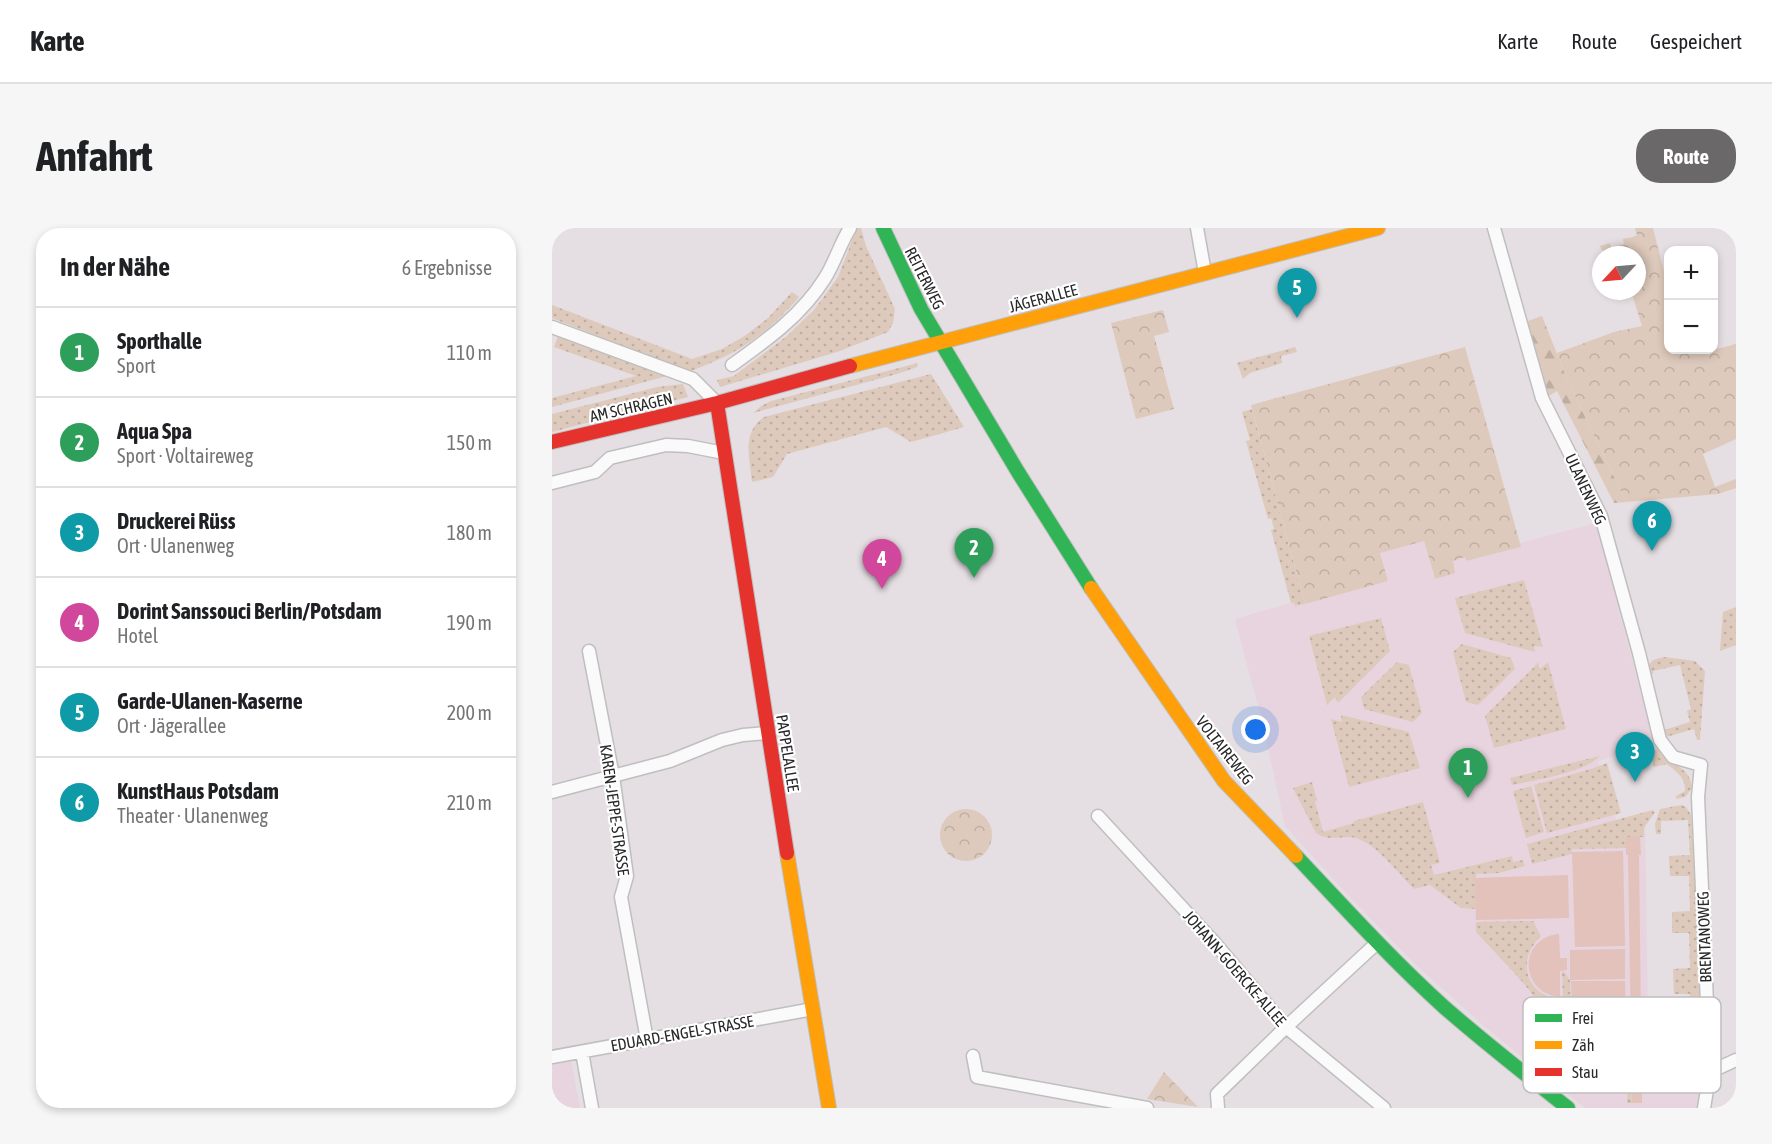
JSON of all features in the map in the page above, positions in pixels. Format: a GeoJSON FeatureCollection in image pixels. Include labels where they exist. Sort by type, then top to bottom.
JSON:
{"type":"FeatureCollection","features":[{"type":"Feature","properties":{"kind":"street"},"geometry":{"type":"LineString","coordinates":[[732,365],[774,334],[815,294],[831,268],[850,228]]}},
{"type":"Feature","properties":{"kind":"street","name":"REITERWEG"},"geometry":{"type":"LineString","coordinates":[[883,228],[911,288],[940,341]]}},
{"type":"Feature","properties":{"kind":"street"},"geometry":{"type":"LineString","coordinates":[[1197,228],[1205,273]]}},
{"type":"Feature","properties":{"kind":"street","name":"JÄGERALLEE"},"geometry":{"type":"LineString","coordinates":[[717,403],[940,341],[1378,228]]}},
{"type":"Feature","properties":{"kind":"street","name":"ULANENWEG"},"geometry":{"type":"LineString","coordinates":[[1494,228],[1542,398],[1603,523],[1660,740],[1673,757],[1701,765]]}},
{"type":"Feature","properties":{"kind":"street"},"geometry":{"type":"LineString","coordinates":[[552,327],[693,379],[717,403]]}},
{"type":"Feature","properties":{"kind":"street","name":"VOLTAIREWEG"},"geometry":{"type":"LineString","coordinates":[[940,341],[1106,613],[1224,781],[1378,942],[1443,1006],[1523,1073]]}},
{"type":"Feature","properties":{"kind":"street","name":"AM SCHRAGEN"},"geometry":{"type":"LineString","coordinates":[[552,442],[717,403]]}},
{"type":"Feature","properties":{"kind":"street","name":"PAPPELALLEE"},"geometry":{"type":"LineString","coordinates":[[717,403],[829,1108]]}},
{"type":"Feature","properties":{"kind":"street"},"geometry":{"type":"LineString","coordinates":[[552,483],[595,472],[610,458],[666,445],[688,446],[724,453]]}},
{"type":"Feature","properties":{"kind":"street","name":"KAREN-JEPPE-STRASSE"},"geometry":{"type":"LineString","coordinates":[[589,651],[613,776],[627,876],[621,897],[647,1040]]}},
{"type":"Feature","properties":{"kind":"street"},"geometry":{"type":"LineString","coordinates":[[552,792],[669,761],[722,740],[743,735],[768,734]]}},
{"type":"Feature","properties":{"kind":"street","name":"BRENTANOWEG"},"geometry":{"type":"LineString","coordinates":[[1701,765],[1698,797],[1707,997]]}},
{"type":"Feature","properties":{"kind":"street","name":"JOHANN-GOERCKE-ALLEE"},"geometry":{"type":"LineString","coordinates":[[1098,816],[1214,942],[1286,1027],[1384,1108]]}},
{"type":"Feature","properties":{"kind":"street"},"geometry":{"type":"LineString","coordinates":[[1218,1108],[1217,1094],[1378,942]]}},
{"type":"Feature","properties":{"kind":"street","name":"EDUARD-ENGEL-STRASSE"},"geometry":{"type":"LineString","coordinates":[[552,1057],[813,1009]]}},
{"type":"Feature","properties":{"kind":"street"},"geometry":{"type":"LineString","coordinates":[[582,1052],[592,1108]]}},
{"type":"Feature","properties":{"kind":"street"},"geometry":{"type":"LineString","coordinates":[[973,1056],[977,1077],[1146,1108]]}},
{"type":"Feature","properties":{"kind":"street"},"geometry":{"type":"LineString","coordinates":[[1721,1067],[1736,1060]]}},
{"type":"Feature","properties":{"kind":"street","name":"VOLTAIREWEG"},"geometry":{"type":"LineString","coordinates":[[1549,1093],[1568,1108]]}},
{"type":"Feature","properties":{"kind":"street","name":"BRENTANOWEG"},"geometry":{"type":"LineString","coordinates":[[1704,1108],[1706,1093]]}},
{"type":"Feature","properties":{"kind":"shaded area"},"geometry":{"type":"Polygon","coordinates":[[[1596,523],[1654,744],[1598,761],[1617,823],[1645,816],[1648,997],[1523,997],[1523,1058],[1416,965],[1285,826],[1264,729],[1235,619],[1294,602],[1295,606],[1388,581],[1380,552],[1424,541],[1434,578],[1452,561],[1465,557],[1467,561],[1520,547],[1520,543],[1596,523]]]}},
{"type":"Feature","properties":{"kind":"shaded area"},"geometry":{"type":"Polygon","coordinates":[[[1626,837],[1640,837],[1641,997],[1630,997],[1628,855],[1626,855],[1626,837]]]}},
{"type":"Feature","properties":{"kind":"shaded area"},"geometry":{"type":"Polygon","coordinates":[[[1623,851],[1625,946],[1575,947],[1572,852],[1623,851]]]}},
{"type":"Feature","properties":{"kind":"shaded area"},"geometry":{"type":"Polygon","coordinates":[[[1568,875],[1569,918],[1476,920],[1475,878],[1568,875]]]}},
{"type":"Feature","properties":{"kind":"shaded area"},"geometry":{"type":"Polygon","coordinates":[[[1559,934],[1560,958],[1567,958],[1567,970],[1560,971],[1560,997],[1547,993],[1537,986],[1531,976],[1529,966],[1530,955],[1536,945],[1546,938],[1559,934]]]}},
{"type":"Feature","properties":{"kind":"shaded area"},"geometry":{"type":"Polygon","coordinates":[[[1625,949],[1625,979],[1570,980],[1570,950],[1625,949]]]}},
{"type":"Feature","properties":{"kind":"shaded area"},"geometry":{"type":"Polygon","coordinates":[[[1571,981],[1625,981],[1626,997],[1572,997],[1571,981]]]}},
{"type":"Feature","properties":{"kind":"shaded area"},"geometry":{"type":"Polygon","coordinates":[[[571,1060],[580,1108],[552,1108],[552,1063],[571,1060]]]}},
{"type":"Feature","properties":{"kind":"shaded area"},"geometry":{"type":"Polygon","coordinates":[[[1567,1093],[1700,1093],[1697,1108],[1585,1108],[1567,1093]]]}},
{"type":"Feature","properties":{"kind":"shaded area"},"geometry":{"type":"Polygon","coordinates":[[[1632,1093],[1642,1093],[1642,1103],[1632,1103],[1632,1093]]]}},
{"type":"Feature","properties":{"kind":"green space"},"geometry":{"type":"Polygon","coordinates":[[[857,228],[861,228],[866,246],[895,309],[893,323],[888,332],[837,352],[720,387],[717,380],[734,376],[787,336],[814,310],[838,277],[857,228]]]}},
{"type":"Feature","properties":{"kind":"green space"},"geometry":{"type":"Polygon","coordinates":[[[1635,228],[1653,228],[1664,272],[1664,354],[1718,354],[1718,349],[1736,344],[1736,439],[1703,454],[1715,487],[1736,479],[1736,488],[1718,494],[1626,502],[1567,379],[1557,353],[1614,332],[1642,326],[1634,300],[1646,300],[1646,246],[1615,246],[1624,244],[1623,239],[1637,236],[1635,228]]]}},
{"type":"Feature","properties":{"kind":"green space"},"geometry":{"type":"Polygon","coordinates":[[[792,292],[799,297],[761,334],[736,351],[689,372],[552,318],[552,305],[692,359],[722,349],[746,335],[768,318],[792,292]]]}},
{"type":"Feature","properties":{"kind":"green space"},"geometry":{"type":"Polygon","coordinates":[[[1163,310],[1169,332],[1154,336],[1174,409],[1136,419],[1111,323],[1163,310]]]}},
{"type":"Feature","properties":{"kind":"green space"},"geometry":{"type":"Polygon","coordinates":[[[1542,316],[1567,379],[1626,502],[1614,503],[1557,391],[1547,397],[1525,322],[1542,316]]]}},
{"type":"Feature","properties":{"kind":"green space"},"geometry":{"type":"Polygon","coordinates":[[[558,336],[667,376],[552,407],[552,398],[636,376],[554,347],[558,336]]]}},
{"type":"Feature","properties":{"kind":"green space"},"geometry":{"type":"Polygon","coordinates":[[[1295,347],[1297,352],[1281,356],[1282,363],[1250,373],[1243,379],[1237,363],[1295,347]]]}},
{"type":"Feature","properties":{"kind":"green space"},"geometry":{"type":"Polygon","coordinates":[[[1465,347],[1521,547],[1466,561],[1465,557],[1453,561],[1455,573],[1435,579],[1424,541],[1380,553],[1388,581],[1305,604],[1251,405],[1465,347]]]}},
{"type":"Feature","properties":{"kind":"green space"},"geometry":{"type":"Polygon","coordinates":[[[918,363],[917,367],[897,374],[753,413],[771,401],[918,363]]]}},
{"type":"Feature","properties":{"kind":"green space"},"geometry":{"type":"Polygon","coordinates":[[[931,374],[964,427],[911,442],[886,427],[787,454],[773,477],[752,482],[750,438],[757,423],[764,417],[931,374]]]}},
{"type":"Feature","properties":{"kind":"green space"},"geometry":{"type":"Polygon","coordinates":[[[683,384],[688,397],[552,432],[552,414],[657,387],[683,384]]]}},
{"type":"Feature","properties":{"kind":"green space"},"geometry":{"type":"Polygon","coordinates":[[[1252,409],[1305,604],[1295,606],[1291,603],[1271,530],[1274,529],[1271,518],[1268,519],[1246,441],[1250,440],[1242,412],[1252,409]]]}},
{"type":"Feature","properties":{"kind":"green space"},"geometry":{"type":"Polygon","coordinates":[[[1524,580],[1543,647],[1534,646],[1535,652],[1465,633],[1455,598],[1524,580]]]}},
{"type":"Feature","properties":{"kind":"green space"},"geometry":{"type":"Polygon","coordinates":[[[1736,607],[1736,645],[1720,651],[1723,612],[1736,607]]]}},
{"type":"Feature","properties":{"kind":"green space"},"geometry":{"type":"Polygon","coordinates":[[[1381,618],[1390,651],[1338,703],[1335,697],[1327,705],[1309,636],[1381,618]]]}},
{"type":"Feature","properties":{"kind":"green space"},"geometry":{"type":"Polygon","coordinates":[[[1462,644],[1511,658],[1515,669],[1478,705],[1466,702],[1453,652],[1462,644]]]}},
{"type":"Feature","properties":{"kind":"green space"},"geometry":{"type":"Polygon","coordinates":[[[1664,657],[1695,661],[1705,671],[1700,740],[1697,740],[1694,729],[1666,737],[1664,730],[1690,722],[1687,711],[1691,709],[1680,665],[1653,671],[1653,674],[1648,676],[1647,667],[1653,660],[1664,657]]]}},
{"type":"Feature","properties":{"kind":"green space"},"geometry":{"type":"Polygon","coordinates":[[[1397,662],[1409,665],[1422,713],[1413,722],[1364,709],[1361,697],[1397,662]]]}},
{"type":"Feature","properties":{"kind":"green space"},"geometry":{"type":"Polygon","coordinates":[[[1548,662],[1566,729],[1494,748],[1485,716],[1538,663],[1540,669],[1548,662]]]}},
{"type":"Feature","properties":{"kind":"green space"},"geometry":{"type":"Polygon","coordinates":[[[1341,715],[1409,732],[1420,768],[1349,787],[1331,719],[1342,722],[1341,715]]]}},
{"type":"Feature","properties":{"kind":"green space"},"geometry":{"type":"Polygon","coordinates":[[[1658,749],[1687,774],[1692,788],[1685,797],[1676,799],[1676,796],[1685,791],[1684,782],[1677,773],[1667,764],[1654,767],[1650,751],[1658,749]]]}},
{"type":"Feature","properties":{"kind":"green space"},"geometry":{"type":"Polygon","coordinates":[[[1600,756],[1593,762],[1571,771],[1512,785],[1510,778],[1600,756]]]}},
{"type":"Feature","properties":{"kind":"green space"},"geometry":{"type":"Polygon","coordinates":[[[1607,763],[1621,813],[1547,833],[1534,785],[1607,763]]]}},
{"type":"Feature","properties":{"kind":"green space"},"geometry":{"type":"Polygon","coordinates":[[[1312,782],[1323,832],[1423,802],[1440,863],[1431,865],[1434,875],[1512,856],[1513,862],[1523,860],[1525,866],[1499,873],[1476,874],[1476,909],[1461,908],[1430,885],[1414,889],[1382,856],[1361,840],[1350,837],[1327,838],[1316,833],[1293,788],[1312,782]]]}},
{"type":"Feature","properties":{"kind":"green space"},"geometry":{"type":"Polygon","coordinates":[[[1531,786],[1544,832],[1526,838],[1513,791],[1531,786]]]}},
{"type":"Feature","properties":{"kind":"green space"},"geometry":{"type":"Polygon","coordinates":[[[1682,805],[1691,815],[1702,997],[1674,994],[1673,969],[1690,968],[1689,933],[1672,933],[1672,912],[1690,911],[1689,876],[1670,876],[1669,856],[1690,855],[1688,820],[1661,821],[1661,834],[1656,834],[1655,824],[1660,809],[1682,805]]]}},
{"type":"Feature","properties":{"kind":"green space"},"geometry":{"type":"Polygon","coordinates":[[[961,809],[971,809],[980,813],[988,821],[992,835],[988,849],[980,857],[971,861],[961,861],[952,857],[944,849],[940,840],[940,830],[944,821],[952,813],[961,809]]]}},
{"type":"Feature","properties":{"kind":"green space"},"geometry":{"type":"Polygon","coordinates":[[[1653,810],[1655,812],[1644,828],[1644,837],[1626,837],[1626,848],[1572,849],[1572,854],[1532,864],[1527,844],[1653,810]]]}},
{"type":"Feature","properties":{"kind":"green space"},"geometry":{"type":"Polygon","coordinates":[[[1533,921],[1541,936],[1528,956],[1528,976],[1540,992],[1550,997],[1534,997],[1476,932],[1476,922],[1533,921]]]}},
{"type":"Feature","properties":{"kind":"green space"},"geometry":{"type":"Polygon","coordinates":[[[1564,971],[1570,980],[1571,997],[1563,997],[1562,972],[1564,971]]]}},
{"type":"Feature","properties":{"kind":"green space"},"geometry":{"type":"Polygon","coordinates":[[[1164,1072],[1198,1107],[1147,1099],[1164,1072]]]}},
{"type":"Feature","properties":{"kind":"green space"},"geometry":{"type":"Polygon","coordinates":[[[1628,1093],[1631,1093],[1632,1103],[1627,1103],[1628,1093]]]}},
{"type":"Feature","properties":{"kind":"traffic: fast"},"geometry":{"type":"LineString","coordinates":[[883,228],[921,309],[1018,472],[1091,588]]}},
{"type":"Feature","properties":{"kind":"traffic: fast"},"geometry":{"type":"LineString","coordinates":[[1296,856],[1368,933],[1425,989],[1474,1033],[1523,1072]]}},
{"type":"Feature","properties":{"kind":"traffic: fast"},"geometry":{"type":"LineString","coordinates":[[1549,1093],[1568,1108]]}},
{"type":"Feature","properties":{"kind":"traffic: slow"},"geometry":{"type":"LineString","coordinates":[[850,366],[1378,228]]}},
{"type":"Feature","properties":{"kind":"traffic: slow"},"geometry":{"type":"LineString","coordinates":[[1091,588],[1224,781],[1296,856]]}},
{"type":"Feature","properties":{"kind":"traffic: slow"},"geometry":{"type":"LineString","coordinates":[[787,853],[829,1108]]}},
{"type":"Feature","properties":{"kind":"traffic: jam"},"geometry":{"type":"LineString","coordinates":[[552,442],[717,403],[850,366]]}},
{"type":"Feature","properties":{"kind":"traffic: jam"},"geometry":{"type":"LineString","coordinates":[[717,403],[787,853]]}},
{"type":"Feature","properties":{"kind":"place","name":"Garde-Ulanen-Kaserne"},"geometry":{"type":"Point","coordinates":[1297,318]}},
{"type":"Feature","properties":{"kind":"place","name":"KunstHaus Potsdam"},"geometry":{"type":"Point","coordinates":[1652,551]}},
{"type":"Feature","properties":{"kind":"place","name":"Aqua Spa"},"geometry":{"type":"Point","coordinates":[974,578]}},
{"type":"Feature","properties":{"kind":"place","name":"Dorint Sanssouci Berlin/Potsdam"},"geometry":{"type":"Point","coordinates":[882,589]}},
{"type":"Feature","properties":{"kind":"place","name":"Druckerei Rüss"},"geometry":{"type":"Point","coordinates":[1635,782]}},
{"type":"Feature","properties":{"kind":"place","name":"Sporthalle"},"geometry":{"type":"Point","coordinates":[1468,798]}}]}
